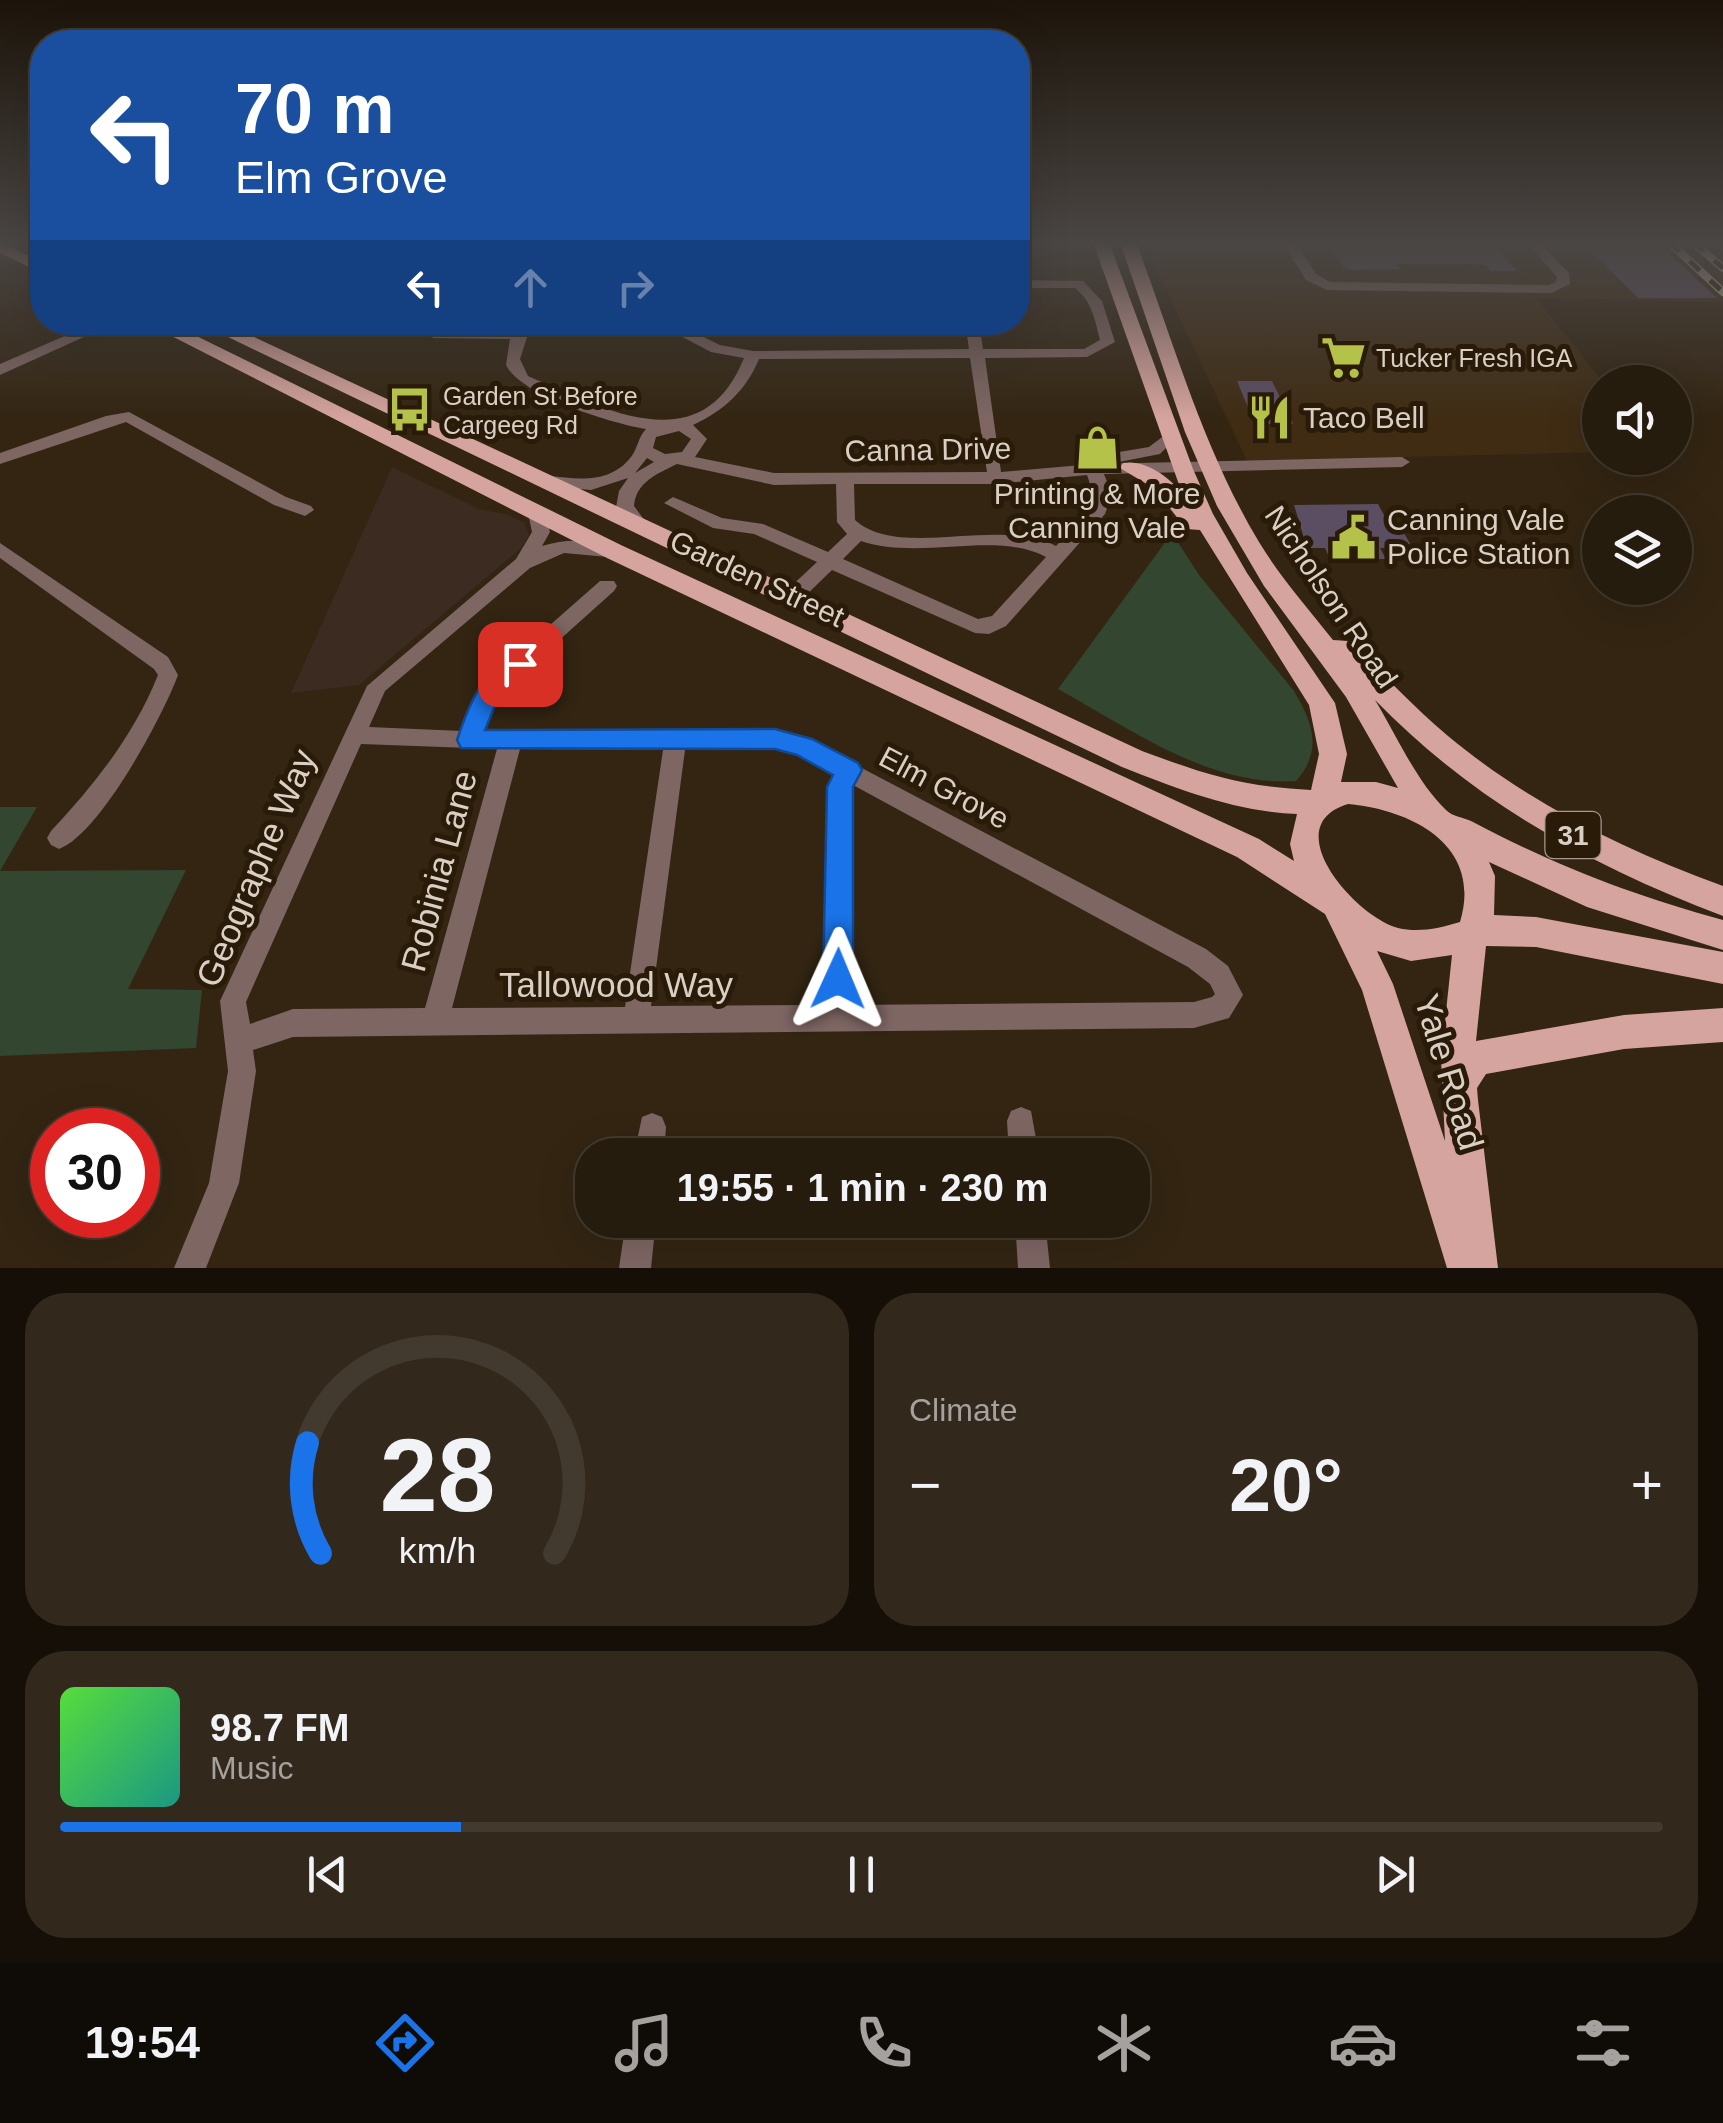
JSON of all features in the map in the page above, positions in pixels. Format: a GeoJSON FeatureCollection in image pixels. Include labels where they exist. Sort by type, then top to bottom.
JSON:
{"type":"FeatureCollection","features":[{"type":"Feature","properties":{"kind":"main road","name":"Nicholson Road"},"geometry":{"type":"LineString","coordinates":[[1122,301],[1182,469],[1210,528],[1269,602],[1356,690],[1409,785],[1434,815],[1526,869],[1598,898],[1723,935]]}},
{"type":"Feature","properties":{"kind":"main road","name":"Nicholson Road"},"geometry":{"type":"LineString","coordinates":[[1150,301],[1211,468],[1269,602],[1322,703],[1333,754],[1321,801]]}},
{"type":"Feature","properties":{"kind":"main road","name":"Garden Street"},"geometry":{"type":"LineString","coordinates":[[179,335],[615,552],[1248,848],[1332,904]]}},
{"type":"Feature","properties":{"kind":"main road","name":"Garden Street"},"geometry":{"type":"LineString","coordinates":[[233,335],[1177,778],[1256,800],[1321,801]]}},
{"type":"Feature","properties":{"kind":"main road"},"geometry":{"type":"LineString","coordinates":[[288,362],[278,372],[332,410]]}},
{"type":"Feature","properties":{"kind":"main road"},"geometry":{"type":"LineString","coordinates":[[1131,468],[1157,479],[1176,498],[1230,584],[1269,602]]}},
{"type":"Feature","properties":{"kind":"main road","name":"31"},"geometry":{"type":"LineString","coordinates":[[1269,602],[1486,781],[1607,854],[1723,901]]}},
{"type":"Feature","properties":{"kind":"main road"},"geometry":{"type":"LineString","coordinates":[[825,612],[860,645],[940,685],[951,696],[950,708]]}},
{"type":"Feature","properties":{"kind":"main road","name":"31"},"geometry":{"type":"LineString","coordinates":[[1332,904],[1314,872],[1307,846],[1308,822],[1321,801],[1348,792],[1375,792],[1434,815],[1470,852],[1484,892],[1474,931]]}},
{"type":"Feature","properties":{"kind":"main road"},"geometry":{"type":"LineString","coordinates":[[1332,904],[1361,928],[1392,942],[1443,944],[1474,931],[1536,932],[1723,968]]}},
{"type":"Feature","properties":{"kind":"main road","name":"Yale Road"},"geometry":{"type":"LineString","coordinates":[[1332,904],[1378,984],[1467,1268]]}},
{"type":"Feature","properties":{"kind":"main road","name":"Yale Road"},"geometry":{"type":"LineString","coordinates":[[1474,931],[1458,1004],[1457,1092],[1478,1268]]}},
{"type":"Feature","properties":{"kind":"main road"},"geometry":{"type":"LineString","coordinates":[[1457,1092],[1468,1067],[1477,1058],[1624,1032],[1723,1025]]}},
{"type":"Feature","properties":{"kind":"street"},"geometry":{"type":"LineString","coordinates":[[687,335],[716,349],[753,354],[1087,353],[1108,342],[1096,301]]}},
{"type":"Feature","properties":{"kind":"street"},"geometry":{"type":"LineString","coordinates":[[0,368],[67,335]]}},
{"type":"Feature","properties":{"kind":"street"},"geometry":{"type":"LineString","coordinates":[[0,368],[79,335]]}},
{"type":"Feature","properties":{"kind":"street"},"geometry":{"type":"LineString","coordinates":[[520,335],[511,356],[517,374],[618,420],[668,426]]}},
{"type":"Feature","properties":{"kind":"street"},"geometry":{"type":"LineString","coordinates":[[974,335],[994,470]]}},
{"type":"Feature","properties":{"kind":"street"},"geometry":{"type":"LineString","coordinates":[[542,482],[584,487],[605,484],[624,475],[644,445],[668,426],[713,408],[746,378],[753,354]]}},
{"type":"Feature","properties":{"kind":"street"},"geometry":{"type":"LineString","coordinates":[[642,529],[625,507],[626,493],[636,480],[675,460],[698,441],[713,408]]}},
{"type":"Feature","properties":{"kind":"street"},"geometry":{"type":"LineString","coordinates":[[0,458],[112,419],[129,417],[280,501],[305,510]]}},
{"type":"Feature","properties":{"kind":"street"},"geometry":{"type":"LineString","coordinates":[[618,420],[644,445]]}},
{"type":"Feature","properties":{"kind":"street","name":"Canna Drive"},"geometry":{"type":"LineString","coordinates":[[668,426],[689,428],[698,441],[737,464],[772,470],[994,470],[1073,458],[1142,456],[1160,449],[1170,436]]}},
{"type":"Feature","properties":{"kind":"street","name":"Canna Drive"},"geometry":{"type":"LineString","coordinates":[[644,445],[654,458],[756,477],[995,478],[1092,469],[1402,462]]}},
{"type":"Feature","properties":{"kind":"street"},"geometry":{"type":"LineString","coordinates":[[674,503],[719,524],[757,528],[975,626],[989,627],[999,621],[1099,510],[1104,494],[1092,469]]}},
{"type":"Feature","properties":{"kind":"street"},"geometry":{"type":"LineString","coordinates":[[845,478],[846,522],[857,535],[893,542],[1029,542],[1058,555]]}},
{"type":"Feature","properties":{"kind":"street"},"geometry":{"type":"LineString","coordinates":[[523,563],[541,532],[538,512]]}},
{"type":"Feature","properties":{"kind":"street"},"geometry":{"type":"LineString","coordinates":[[792,596],[857,535]]}},
{"type":"Feature","properties":{"kind":"street","name":"Geographe Way"},"geometry":{"type":"LineString","coordinates":[[190,1268],[224,1183],[240,1057],[232,1001],[377,686],[523,563],[568,544],[615,552]]}},
{"type":"Feature","properties":{"kind":"street"},"geometry":{"type":"LineString","coordinates":[[0,548],[161,663],[168,675],[161,696],[95,802],[59,838]]}},
{"type":"Feature","properties":{"kind":"street"},"geometry":{"type":"LineString","coordinates":[[470,740],[480,706],[491,689],[607,586]]}},
{"type":"Feature","properties":{"kind":"street","name":"Elm Grove"},"geometry":{"type":"LineString","coordinates":[[355,734],[470,740],[676,738],[790,742],[1198,958],[1219,975],[1230,995]]}},
{"type":"Feature","properties":{"kind":"street"},"geometry":{"type":"LineString","coordinates":[[636,1020],[676,738]]}},
{"type":"Feature","properties":{"kind":"street","name":"Robinia Lane"},"geometry":{"type":"LineString","coordinates":[[434,1020],[511,740]]}},
{"type":"Feature","properties":{"kind":"street"},"geometry":{"type":"LineString","coordinates":[[838,1018],[840,787],[849,770]]}},
{"type":"Feature","properties":{"kind":"street","name":"Tallowood Way"},"geometry":{"type":"LineString","coordinates":[[240,1057],[293,1023],[1194,1016],[1220,1009],[1230,995]]}},
{"type":"Feature","properties":{"kind":"street"},"geometry":{"type":"LineString","coordinates":[[1021,1121],[1022,1138]]}},
{"type":"Feature","properties":{"kind":"street"},"geometry":{"type":"LineString","coordinates":[[635,1268],[639,1238]]}},
{"type":"Feature","properties":{"kind":"street"},"geometry":{"type":"LineString","coordinates":[[1032,1238],[1034,1268]]}},
{"type":"Feature","properties":{"kind":"shaded area"},"geometry":{"type":"Polygon","coordinates":[[[1172,301],[1539,301],[1589,365],[1582,365],[1582,452],[1247,461],[1172,301]]]}},
{"type":"Feature","properties":{"kind":"shaded area"},"geometry":{"type":"Polygon","coordinates":[[[392,467],[479,509],[509,515],[524,523],[529,535],[520,549],[359,685],[291,693],[392,467]]]}},
{"type":"Feature","properties":{"kind":"green space"},"geometry":{"type":"Polygon","coordinates":[[[1172,533],[1199,575],[1301,703],[1310,726],[1312,748],[1296,781],[1232,775],[1202,765],[1142,737],[1058,689],[1172,533]]]}},
{"type":"Feature","properties":{"kind":"green space"},"geometry":{"type":"Polygon","coordinates":[[[0,807],[37,807],[0,871],[0,807]]]}},
{"type":"Feature","properties":{"kind":"green space"},"geometry":{"type":"Polygon","coordinates":[[[186,870],[128,989],[202,990],[196,1048],[0,1056],[0,871],[186,870]]]}},
{"type":"Feature","properties":{"kind":"building"},"geometry":{"type":"Polygon","coordinates":[[[1237,381],[1272,381],[1293,424],[1255,424],[1237,381]]]}},
{"type":"Feature","properties":{"kind":"building","name":"Canning Vale Police Station"},"geometry":{"type":"Polygon","coordinates":[[[1378,504],[1390,526],[1400,526],[1412,547],[1380,548],[1386,559],[1330,559],[1325,548],[1307,548],[1294,505],[1378,504]]]}},
{"type":"Feature","properties":{"kind":"place","name":"Tucker Fresh IGA"},"geometry":{"type":"Point","coordinates":[1343,358]}},
{"type":"Feature","properties":{"kind":"place","name":"Garden St Before Cargeeg Rd"},"geometry":{"type":"Point","coordinates":[410,410]}},
{"type":"Feature","properties":{"kind":"place","name":"Taco Bell"},"geometry":{"type":"Point","coordinates":[1270,418]}},
{"type":"Feature","properties":{"kind":"place","name":"Printing & More Canning Vale"},"geometry":{"type":"Point","coordinates":[1097,447]}},
{"type":"Feature","properties":{"kind":"place","name":"Canning Vale Police Station"},"geometry":{"type":"Point","coordinates":[1354,537]}},
{"type":"Feature","properties":{"kind":"route"},"geometry":{"type":"LineString","coordinates":[[520,664],[491,689],[480,706],[470,740],[775,739],[803,746],[849,770],[840,787],[838,979]]}}]}
